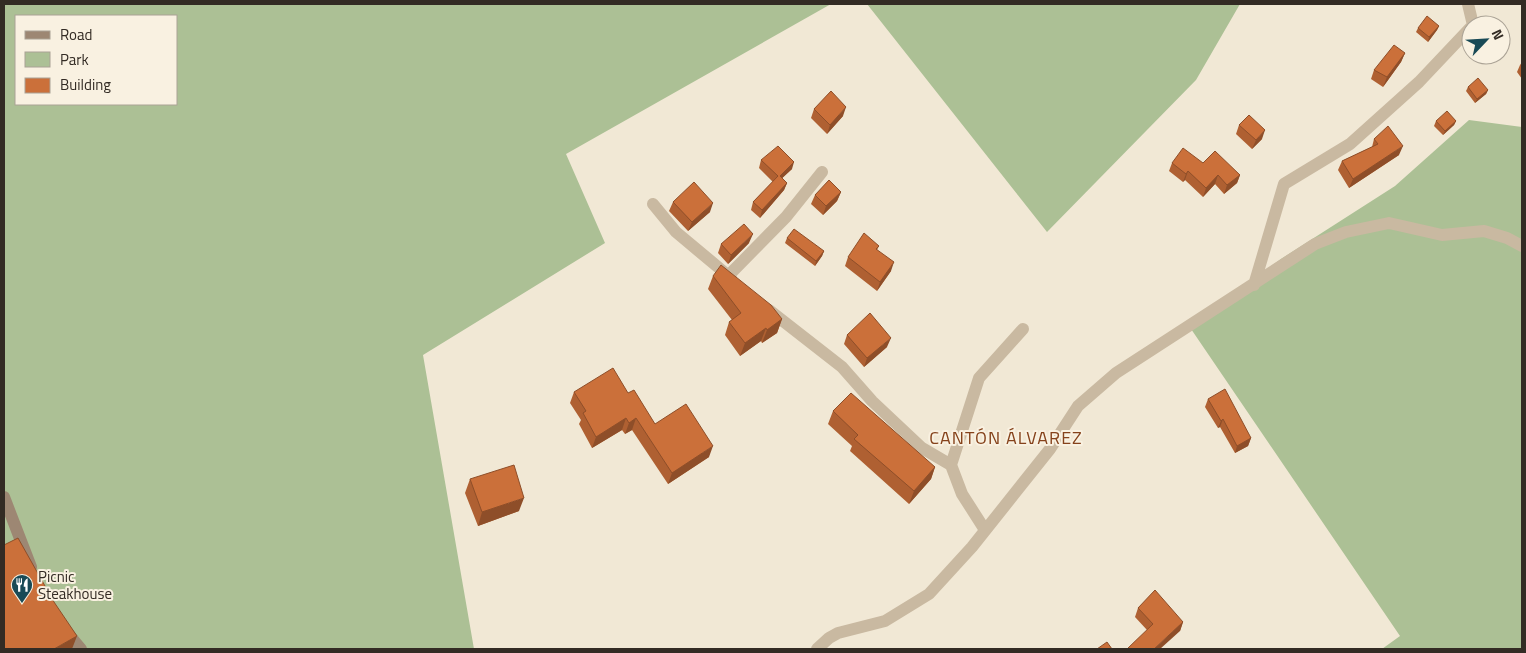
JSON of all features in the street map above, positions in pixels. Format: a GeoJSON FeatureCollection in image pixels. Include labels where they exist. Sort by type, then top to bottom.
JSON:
{"type":"FeatureCollection","features":[{"type":"Feature","properties":{"kind":"street"},"geometry":{"type":"LineString","coordinates":[[1254,284],[1284,184],[1350,144],[1419,82],[1461,38]]}},
{"type":"Feature","properties":{"kind":"street"},"geometry":{"type":"LineString","coordinates":[[728,276],[786,217],[822,172]]}},
{"type":"Feature","properties":{"kind":"street"},"geometry":{"type":"LineString","coordinates":[[653,204],[676,232],[741,287]]}},
{"type":"Feature","properties":{"kind":"street"},"geometry":{"type":"LineString","coordinates":[[817,649],[838,633],[885,621],[929,594],[985,530],[1050,449],[1078,406],[1089,395],[1116,373],[1315,244],[1366,226],[1390,223],[1442,235],[1484,231],[1507,238],[1522,246]]}},
{"type":"Feature","properties":{"kind":"street"},"geometry":{"type":"LineString","coordinates":[[761,304],[842,367],[872,401],[922,448],[951,465],[968,504],[985,530]]}},
{"type":"Feature","properties":{"kind":"street"},"geometry":{"type":"LineString","coordinates":[[951,465],[979,378],[1022,329]]}},
{"type":"Feature","properties":{"kind":"street"},"geometry":{"type":"LineString","coordinates":[[4,497],[36,579]]}},
{"type":"Feature","properties":{"kind":"street"},"geometry":{"type":"LineString","coordinates":[[58,621],[82,649]]}},
{"type":"Feature","properties":{"kind":"green space"},"geometry":{"type":"Polygon","coordinates":[[[4,4],[831,4],[566,154],[605,243],[423,355],[474,649],[4,649],[4,4]]]}},
{"type":"Feature","properties":{"kind":"green space"},"geometry":{"type":"Polygon","coordinates":[[[867,4],[1240,4],[1196,80],[1047,232],[867,4]]]}},
{"type":"Feature","properties":{"kind":"green space"},"geometry":{"type":"Polygon","coordinates":[[[1469,120],[1522,127],[1522,649],[1382,649],[1400,636],[1189,326],[1281,259],[1395,186],[1469,120]]]}},
{"type":"Feature","properties":{"kind":"building"},"geometry":{"type":"Polygon","coordinates":[[[1427,16],[1439,26],[1429,37],[1418,28],[1427,16]]]}},
{"type":"Feature","properties":{"kind":"building"},"geometry":{"type":"Polygon","coordinates":[[[1394,45],[1405,53],[1387,77],[1374,70],[1394,45]]]}},
{"type":"Feature","properties":{"kind":"building"},"geometry":{"type":"Polygon","coordinates":[[[1478,78],[1488,90],[1477,99],[1468,87],[1478,78]]]}},
{"type":"Feature","properties":{"kind":"building"},"geometry":{"type":"Polygon","coordinates":[[[831,91],[846,107],[830,125],[814,109],[831,91]]]}},
{"type":"Feature","properties":{"kind":"building"},"geometry":{"type":"Polygon","coordinates":[[[1447,111],[1456,121],[1445,131],[1436,121],[1447,111]]]}},
{"type":"Feature","properties":{"kind":"building"},"geometry":{"type":"Polygon","coordinates":[[[1249,115],[1265,130],[1256,140],[1239,125],[1249,115]]]}},
{"type":"Feature","properties":{"kind":"building"},"geometry":{"type":"Polygon","coordinates":[[[1388,126],[1403,146],[1353,179],[1342,161],[1378,144],[1374,139],[1388,126]]]}},
{"type":"Feature","properties":{"kind":"building"},"geometry":{"type":"Polygon","coordinates":[[[778,146],[794,162],[780,176],[787,183],[762,210],[753,202],[778,176],[761,160],[778,146]]]}},
{"type":"Feature","properties":{"kind":"building"},"geometry":{"type":"Polygon","coordinates":[[[1183,148],[1203,163],[1215,151],[1240,175],[1227,185],[1218,175],[1206,188],[1188,171],[1186,174],[1172,163],[1183,148]]]}},
{"type":"Feature","properties":{"kind":"building"},"geometry":{"type":"Polygon","coordinates":[[[829,180],[841,192],[826,206],[815,195],[829,180]]]}},
{"type":"Feature","properties":{"kind":"building"},"geometry":{"type":"Polygon","coordinates":[[[694,182],[713,203],[692,222],[673,202],[694,182]]]}},
{"type":"Feature","properties":{"kind":"building"},"geometry":{"type":"Polygon","coordinates":[[[744,224],[753,234],[731,255],[721,244],[744,224]]]}},
{"type":"Feature","properties":{"kind":"building"},"geometry":{"type":"Polygon","coordinates":[[[794,229],[824,251],[816,261],[787,238],[794,229]]]}},
{"type":"Feature","properties":{"kind":"building"},"geometry":{"type":"Polygon","coordinates":[[[864,233],[879,246],[876,249],[894,262],[880,282],[848,257],[864,233]]]}},
{"type":"Feature","properties":{"kind":"building"},"geometry":{"type":"Polygon","coordinates":[[[721,265],[771,305],[782,319],[745,343],[729,322],[741,313],[713,276],[721,265]]]}},
{"type":"Feature","properties":{"kind":"building"},"geometry":{"type":"Polygon","coordinates":[[[870,313],[891,338],[867,358],[847,335],[870,313]]]}},
{"type":"Feature","properties":{"kind":"building"},"geometry":{"type":"Polygon","coordinates":[[[613,368],[628,393],[634,390],[655,424],[686,404],[713,446],[672,473],[636,418],[629,423],[626,418],[596,437],[583,413],[586,411],[574,392],[613,368]]]}},
{"type":"Feature","properties":{"kind":"building"},"geometry":{"type":"Polygon","coordinates":[[[1225,389],[1251,438],[1237,446],[1223,419],[1221,421],[1208,399],[1225,389]]]}},
{"type":"Feature","properties":{"kind":"building"},"geometry":{"type":"Polygon","coordinates":[[[851,393],[935,467],[914,491],[854,439],[858,435],[833,411],[851,393]]]}},
{"type":"Feature","properties":{"kind":"building"},"geometry":{"type":"Polygon","coordinates":[[[514,465],[524,498],[482,512],[470,479],[514,465]]]}},
{"type":"Feature","properties":{"kind":"building","name":"Picnic Steakhouse"},"geometry":{"type":"Polygon","coordinates":[[[18,538],[54,602],[77,636],[54,649],[4,649],[4,545],[18,538]]]}},
{"type":"Feature","properties":{"kind":"building"},"geometry":{"type":"Polygon","coordinates":[[[1155,590],[1183,622],[1154,649],[1127,649],[1153,624],[1138,608],[1155,590]]]}},
{"type":"Feature","properties":{"kind":"building"},"geometry":{"type":"Polygon","coordinates":[[[1107,642],[1112,649],[1097,649],[1107,642]]]}},
{"type":"Feature","properties":{"kind":"place","name":"Picnic Steakhouse"},"geometry":{"type":"Point","coordinates":[22,604]}},
{"type":"Feature","properties":{"kind":"district","name":"CANTÓN ÁLVAREZ"},"geometry":{"type":"Point","coordinates":[1006,437]}}]}
